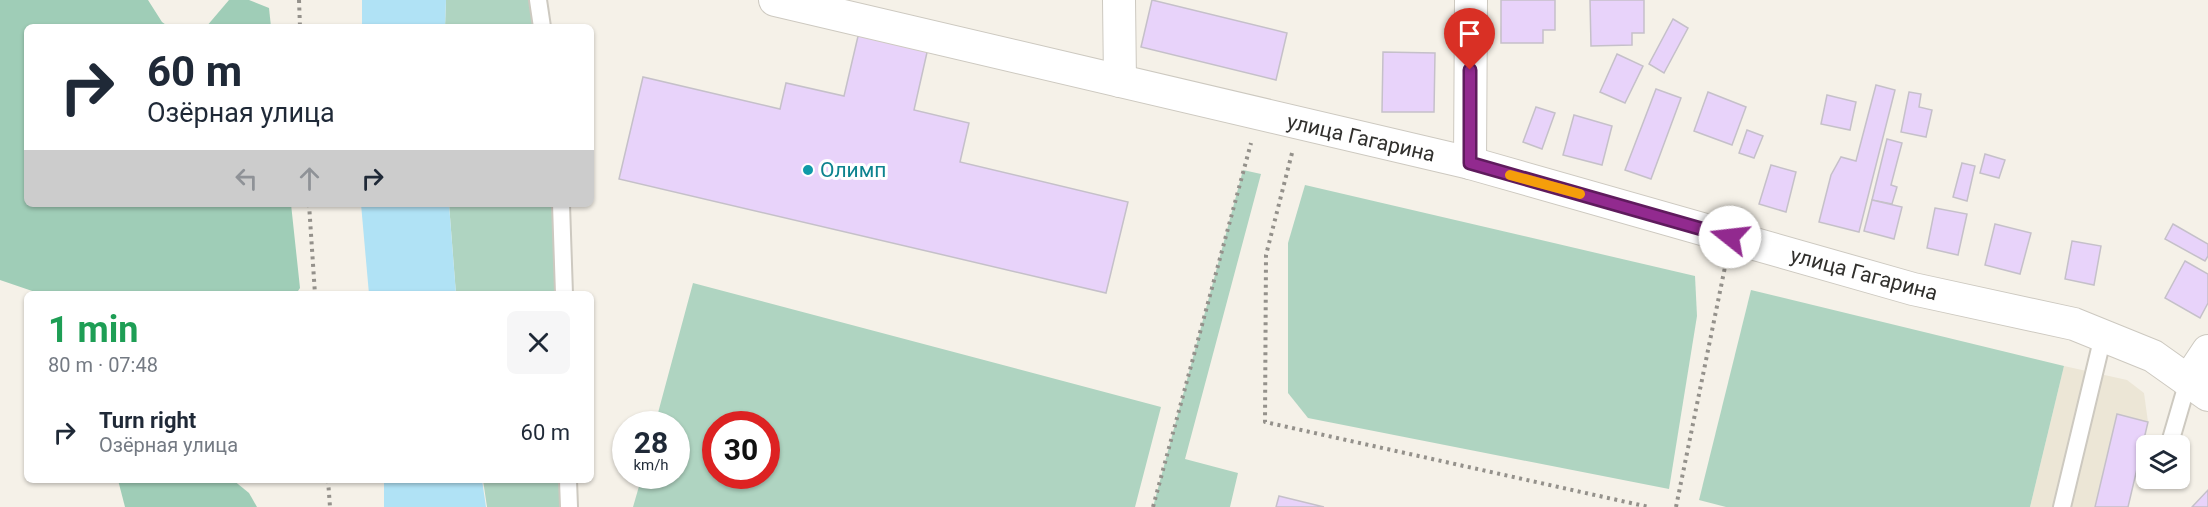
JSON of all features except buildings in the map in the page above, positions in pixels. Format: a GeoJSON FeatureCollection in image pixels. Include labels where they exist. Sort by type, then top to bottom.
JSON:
{"type":"FeatureCollection","features":[{"type":"Feature","properties":{"kind":"street","name":"улица Гагарина"},"geometry":{"type":"LineString","coordinates":[[774,0],[1470,163],[1913,289],[2074,324],[2153,356],[2198,388]]}},
{"type":"Feature","properties":{"kind":"street"},"geometry":{"type":"LineString","coordinates":[[1119,0],[1120,81]]}},
{"type":"Feature","properties":{"kind":"street"},"geometry":{"type":"LineString","coordinates":[[1470,163],[1471,0]]}},
{"type":"Feature","properties":{"kind":"street"},"geometry":{"type":"LineString","coordinates":[[2198,388],[2208,351]]}},
{"type":"Feature","properties":{"kind":"lane"},"geometry":{"type":"LineString","coordinates":[[538,0],[542,24]]}},
{"type":"Feature","properties":{"kind":"lane"},"geometry":{"type":"LineString","coordinates":[[561,207],[564,291]]}},
{"type":"Feature","properties":{"kind":"lane"},"geometry":{"type":"LineString","coordinates":[[2062,507],[2103,336]]}},
{"type":"Feature","properties":{"kind":"lane"},"geometry":{"type":"LineString","coordinates":[[2174,435],[2198,388]]}},
{"type":"Feature","properties":{"kind":"lane"},"geometry":{"type":"LineString","coordinates":[[568,483],[569,507]]}},
{"type":"Feature","properties":{"kind":"path"},"geometry":{"type":"LineString","coordinates":[[299,0],[300,24]]}},
{"type":"Feature","properties":{"kind":"path"},"geometry":{"type":"LineString","coordinates":[[1153,507],[1258,114]]}},
{"type":"Feature","properties":{"kind":"path"},"geometry":{"type":"LineString","coordinates":[[1300,123],[1266,255],[1265,422],[1649,507]]}},
{"type":"Feature","properties":{"kind":"path"},"geometry":{"type":"LineString","coordinates":[[309,207],[315,291]]}},
{"type":"Feature","properties":{"kind":"path"},"geometry":{"type":"LineString","coordinates":[[1676,507],[1730,237]]}},
{"type":"Feature","properties":{"kind":"path"},"geometry":{"type":"LineString","coordinates":[[328,483],[330,507]]}},
{"type":"Feature","properties":{"kind":"shaded area"},"geometry":{"type":"Polygon","coordinates":[[[2064,366],[2127,380],[2144,393],[2148,422],[2145,435],[2136,435],[2136,473],[2128,507],[2030,507],[2064,366]]]}},
{"type":"Feature","properties":{"kind":"green space"},"geometry":{"type":"Polygon","coordinates":[[[0,0],[148,0],[165,24],[24,24],[24,207],[291,207],[300,288],[298,291],[32,291],[0,280],[0,0]]]}},
{"type":"Feature","properties":{"kind":"green space"},"geometry":{"type":"Polygon","coordinates":[[[229,0],[249,0],[269,8],[271,24],[209,24],[229,0]]]}},
{"type":"Feature","properties":{"kind":"green space"},"geometry":{"type":"Polygon","coordinates":[[[446,0],[538,0],[542,24],[445,24],[446,0]]]}},
{"type":"Feature","properties":{"kind":"green space"},"geometry":{"type":"Polygon","coordinates":[[[1243,170],[1261,174],[1185,459],[1238,473],[1230,507],[1153,507],[1243,170]]]}},
{"type":"Feature","properties":{"kind":"green space"},"geometry":{"type":"Polygon","coordinates":[[[1305,185],[1695,276],[1697,316],[1669,489],[1308,418],[1288,393],[1288,243],[1305,185]]]}},
{"type":"Feature","properties":{"kind":"green space"},"geometry":{"type":"Polygon","coordinates":[[[449,207],[561,207],[564,291],[456,291],[449,207]]]}},
{"type":"Feature","properties":{"kind":"green space"},"geometry":{"type":"Polygon","coordinates":[[[693,283],[1161,407],[1135,507],[633,507],[638,489],[690,489],[690,411],[659,411],[693,283]]]}},
{"type":"Feature","properties":{"kind":"green space"},"geometry":{"type":"Polygon","coordinates":[[[1751,290],[2064,366],[2030,507],[1726,507],[1699,500],[1751,290]]]}},
{"type":"Feature","properties":{"kind":"green space"},"geometry":{"type":"Polygon","coordinates":[[[119,483],[237,483],[249,493],[257,507],[125,507],[119,483]]]}},
{"type":"Feature","properties":{"kind":"green space"},"geometry":{"type":"Polygon","coordinates":[[[483,483],[568,483],[569,507],[487,507],[483,483]]]}},
{"type":"Feature","properties":{"kind":"water"},"geometry":{"type":"Polygon","coordinates":[[[362,0],[446,0],[445,24],[362,24],[362,0]]]}},
{"type":"Feature","properties":{"kind":"water"},"geometry":{"type":"Polygon","coordinates":[[[361,207],[449,207],[456,291],[369,291],[361,207]]]}},
{"type":"Feature","properties":{"kind":"water"},"geometry":{"type":"Polygon","coordinates":[[[384,483],[482,483],[486,507],[384,507],[384,483]]]}},
{"type":"Feature","properties":{"kind":"slow traffic"},"geometry":{"type":"LineString","coordinates":[[1510,175],[1580,194]]}},
{"type":"Feature","properties":{"kind":"place","name":"Олимп"},"geometry":{"type":"Point","coordinates":[808,170]}},
{"type":"Feature","properties":{"kind":"route"},"geometry":{"type":"LineString","coordinates":[[1470,70],[1470,163],[1730,237]]}}]}
